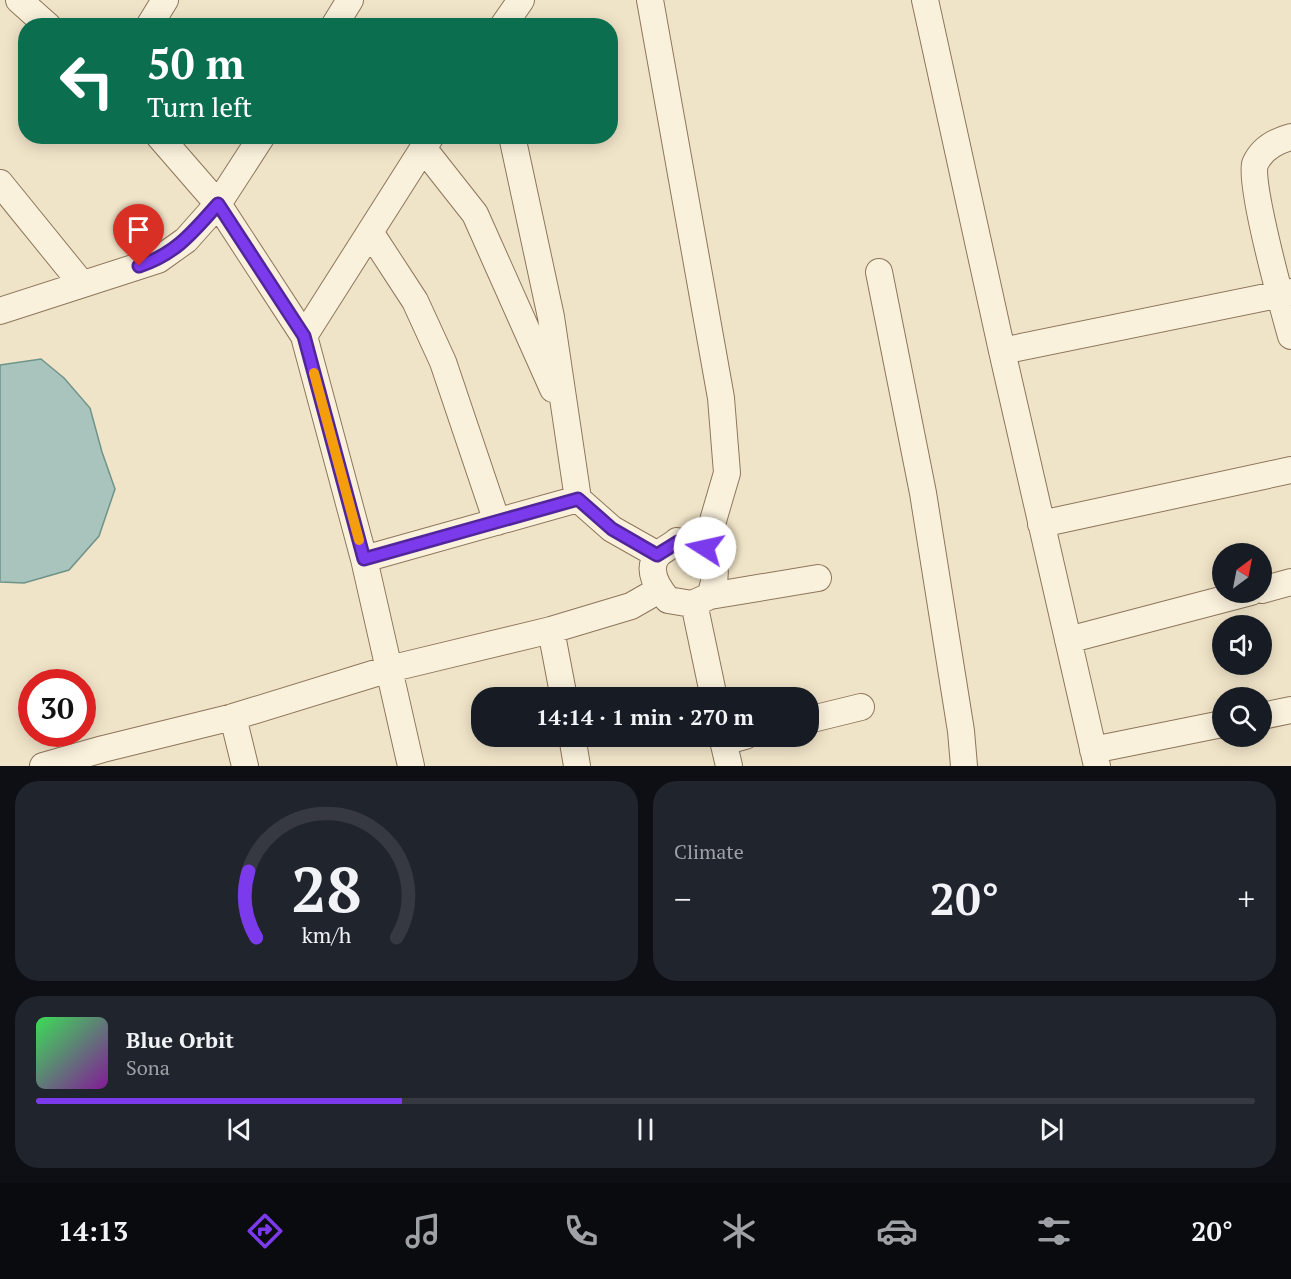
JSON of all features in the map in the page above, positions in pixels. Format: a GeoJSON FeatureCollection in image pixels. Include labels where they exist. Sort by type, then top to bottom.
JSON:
{"type":"FeatureCollection","features":[{"type":"Feature","properties":{"kind":"street"},"geometry":{"type":"LineString","coordinates":[[19,0],[39,18]]}},
{"type":"Feature","properties":{"kind":"street"},"geometry":{"type":"LineString","coordinates":[[154,18],[165,0]]}},
{"type":"Feature","properties":{"kind":"street"},"geometry":{"type":"LineString","coordinates":[[338,18],[350,0]]}},
{"type":"Feature","properties":{"kind":"street"},"geometry":{"type":"LineString","coordinates":[[508,18],[520,0]]}},
{"type":"Feature","properties":{"kind":"street"},"geometry":{"type":"LineString","coordinates":[[650,0],[721,398],[727,473],[705,548]]}},
{"type":"Feature","properties":{"kind":"street"},"geometry":{"type":"LineString","coordinates":[[925,0],[1095,758],[1212,727]]}},
{"type":"Feature","properties":{"kind":"street"},"geometry":{"type":"LineString","coordinates":[[1291,137],[1269,145],[1255,165],[1255,184],[1285,293],[1291,336]]}},
{"type":"Feature","properties":{"kind":"street"},"geometry":{"type":"LineString","coordinates":[[166,144],[218,204],[304,336],[364,559],[411,766]]}},
{"type":"Feature","properties":{"kind":"street"},"geometry":{"type":"LineString","coordinates":[[0,311],[158,260],[186,240],[218,204],[257,144]]}},
{"type":"Feature","properties":{"kind":"street"},"geometry":{"type":"LineString","coordinates":[[304,336],[426,144]]}},
{"type":"Feature","properties":{"kind":"street"},"geometry":{"type":"LineString","coordinates":[[428,144],[475,214],[565,415]]}},
{"type":"Feature","properties":{"kind":"street"},"geometry":{"type":"LineString","coordinates":[[514,144],[552,317],[578,499],[612,529],[657,555]]}},
{"type":"Feature","properties":{"kind":"street"},"geometry":{"type":"LineString","coordinates":[[0,183],[82,284]]}},
{"type":"Feature","properties":{"kind":"street"},"geometry":{"type":"LineString","coordinates":[[370,232],[415,301],[443,362],[497,522]]}},
{"type":"Feature","properties":{"kind":"street"},"geometry":{"type":"LineString","coordinates":[[879,272],[923,493],[961,731],[964,766]]}},
{"type":"Feature","properties":{"kind":"street"},"geometry":{"type":"LineString","coordinates":[[1002,351],[1285,293]]}},
{"type":"Feature","properties":{"kind":"street"},"geometry":{"type":"LineString","coordinates":[[1041,524],[1291,470]]}},
{"type":"Feature","properties":{"kind":"street"},"geometry":{"type":"LineString","coordinates":[[364,559],[578,499]]}},
{"type":"Feature","properties":{"kind":"street"},"geometry":{"type":"LineString","coordinates":[[713,687],[702,600],[716,579],[716,565],[702,545],[678,542],[657,555],[654,580],[668,600],[702,600],[818,578]]}},
{"type":"Feature","properties":{"kind":"street"},"geometry":{"type":"LineString","coordinates":[[1272,587],[1291,582]]}},
{"type":"Feature","properties":{"kind":"street"},"geometry":{"type":"LineString","coordinates":[[45,766],[105,757],[389,669],[551,630],[631,606],[659,590]]}},
{"type":"Feature","properties":{"kind":"street"},"geometry":{"type":"LineString","coordinates":[[1068,640],[1212,602]]}},
{"type":"Feature","properties":{"kind":"street"},"geometry":{"type":"LineString","coordinates":[[551,630],[562,687]]}},
{"type":"Feature","properties":{"kind":"street"},"geometry":{"type":"LineString","coordinates":[[819,717],[861,707]]}},
{"type":"Feature","properties":{"kind":"street"},"geometry":{"type":"LineString","coordinates":[[1272,714],[1291,710]]}},
{"type":"Feature","properties":{"kind":"street"},"geometry":{"type":"LineString","coordinates":[[233,717],[245,766]]}},
{"type":"Feature","properties":{"kind":"street"},"geometry":{"type":"LineString","coordinates":[[574,747],[577,766]]}},
{"type":"Feature","properties":{"kind":"water"},"geometry":{"type":"Polygon","coordinates":[[[41,359],[64,378],[90,408],[115,489],[99,536],[69,570],[24,583],[0,582],[0,365],[41,359]]]}},
{"type":"Feature","properties":{"kind":"slow traffic"},"geometry":{"type":"LineString","coordinates":[[314,373],[359,540]]}},
{"type":"Feature","properties":{"kind":"route"},"geometry":{"type":"LineString","coordinates":[[139,266],[158,260],[186,240],[218,204],[304,336],[364,559],[578,499],[612,529],[657,555],[678,542],[702,545],[705,548]]}}]}
